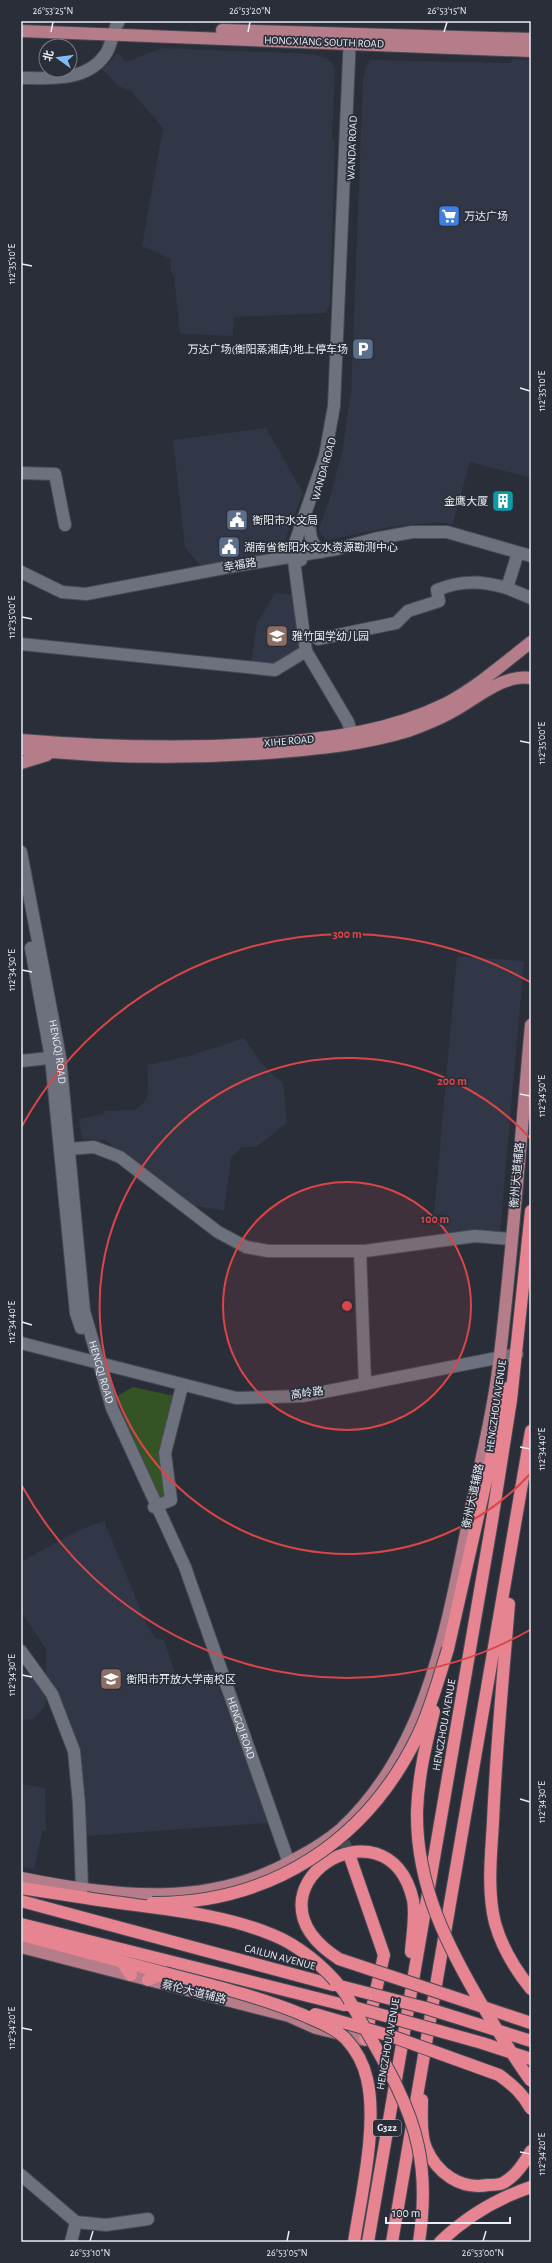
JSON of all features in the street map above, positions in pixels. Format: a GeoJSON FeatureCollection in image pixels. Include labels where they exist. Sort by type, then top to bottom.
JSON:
{"type":"FeatureCollection","features":[{"type":"Feature","properties":{"kind":"highway","name":"HENGZHOU AVENUE"},"geometry":{"type":"LineString","coordinates":[[368,2242],[491,1529],[517,1354],[531,1211]]}},
{"type":"Feature","properties":{"kind":"highway"},"geometry":{"type":"LineString","coordinates":[[517,1354],[501,1409],[419,1781],[418,1826],[424,1877],[432,1906],[459,1966],[531,2081]]}},
{"type":"Feature","properties":{"kind":"highway"},"geometry":{"type":"LineString","coordinates":[[531,1432],[517,1521],[504,1662],[494,1790],[491,1892],[495,1921],[502,1946],[515,1969],[531,1988]]}},
{"type":"Feature","properties":{"kind":"highway","name":"G322"},"geometry":{"type":"LineString","coordinates":[[392,2242],[517,1521]]}},
{"type":"Feature","properties":{"kind":"highway"},"geometry":{"type":"LineString","coordinates":[[21,1888],[84,1893],[153,1903],[208,1899],[244,1890],[271,1880],[305,1862],[330,1846],[365,1815],[386,1789],[419,1734],[448,1649]]}},
{"type":"Feature","properties":{"kind":"highway"},"geometry":{"type":"LineString","coordinates":[[340,1830],[344,1842]]}},
{"type":"Feature","properties":{"kind":"highway"},"geometry":{"type":"LineString","coordinates":[[407,2013],[414,1902],[408,1884],[400,1870],[376,1854],[360,1852],[345,1853],[331,1858],[318,1867],[310,1879],[304,1892],[302,1906],[304,1920],[311,1935],[322,1948],[340,1959],[531,2024]]}},
{"type":"Feature","properties":{"kind":"highway"},"geometry":{"type":"LineString","coordinates":[[350,1857],[384,1955],[365,2040]]}},
{"type":"Feature","properties":{"kind":"highway"},"geometry":{"type":"LineString","coordinates":[[84,1893],[212,1917],[246,1925],[274,1935],[297,1948],[342,1989],[386,2065],[407,2110],[418,2145],[424,2179],[424,2210],[419,2242]]}},
{"type":"Feature","properties":{"kind":"highway","name":"CAILUN AVENUE"},"geometry":{"type":"LineString","coordinates":[[21,1902],[447,2014],[531,2041]]}},
{"type":"Feature","properties":{"kind":"highway"},"geometry":{"type":"LineString","coordinates":[[21,1924],[344,2005],[482,2043],[531,2059]]}},
{"type":"Feature","properties":{"kind":"highway"},"geometry":{"type":"LineString","coordinates":[[21,1935],[264,1999],[391,2036],[476,2065],[499,2075],[515,2086],[526,2098],[531,2109]]}},
{"type":"Feature","properties":{"kind":"highway"},"geometry":{"type":"LineString","coordinates":[[122,1962],[131,1976]]}},
{"type":"Feature","properties":{"kind":"highway"},"geometry":{"type":"LineString","coordinates":[[148,1980],[165,1973]]}},
{"type":"Feature","properties":{"kind":"highway"},"geometry":{"type":"LineString","coordinates":[[264,1999],[323,2023],[346,2039],[360,2060],[367,2079],[370,2103],[366,2166],[354,2242]]}},
{"type":"Feature","properties":{"kind":"highway"},"geometry":{"type":"LineString","coordinates":[[421,2070],[422,2129],[425,2146],[433,2163],[446,2176],[464,2185],[483,2186],[503,2183],[520,2169],[531,2151]]}},
{"type":"Feature","properties":{"kind":"highway"},"geometry":{"type":"LineString","coordinates":[[440,2242],[461,2221],[481,2209],[531,2187]]}},
{"type":"Feature","properties":{"kind":"main road","name":"HONGXIANG SOUTH ROAD"},"geometry":{"type":"LineString","coordinates":[[21,24],[353,38],[531,51]]}},
{"type":"Feature","properties":{"kind":"main road","name":"HONGXIANG SOUTH ROAD"},"geometry":{"type":"LineString","coordinates":[[21,31],[116,27]]}},
{"type":"Feature","properties":{"kind":"main road","name":"HONGXIANG SOUTH ROAD"},"geometry":{"type":"LineString","coordinates":[[353,38],[531,39]]}},
{"type":"Feature","properties":{"kind":"main road","name":"XIHE ROAD"},"geometry":{"type":"LineString","coordinates":[[22,742],[196,746],[248,745],[352,735],[407,720],[445,704],[478,685],[531,642]]}},
{"type":"Feature","properties":{"kind":"main road","name":"XIHE ROAD"},"geometry":{"type":"LineString","coordinates":[[22,742],[61,752],[195,757],[264,753],[353,745],[410,730],[449,713],[503,682],[514,678],[531,678]]}},
{"type":"Feature","properties":{"kind":"main road"},"geometry":{"type":"LineString","coordinates":[[21,763],[61,752]]}},
{"type":"Feature","properties":{"kind":"main road","name":"衡州大道辅路"},"geometry":{"type":"LineString","coordinates":[[287,1864],[316,1848],[340,1830],[377,1789],[391,1768],[410,1734],[424,1700],[441,1640],[464,1544],[500,1357],[531,1025]]}},
{"type":"Feature","properties":{"kind":"main road"},"geometry":{"type":"LineString","coordinates":[[21,1878],[84,1893],[164,1896],[203,1892],[239,1885],[287,1864]]}},
{"type":"Feature","properties":{"kind":"main road","name":"蔡伦大道辅路"},"geometry":{"type":"LineString","coordinates":[[21,1947],[289,2016],[316,2028],[365,2040]]}},
{"type":"Feature","properties":{"kind":"street"},"geometry":{"type":"LineString","coordinates":[[21,78],[59,78],[81,74],[105,55],[116,27]]}},
{"type":"Feature","properties":{"kind":"street","name":"WANDA ROAD"},"geometry":{"type":"LineString","coordinates":[[299,558],[302,544],[330,457],[340,407],[353,38]]}},
{"type":"Feature","properties":{"kind":"street","name":"WANDA ROAD"},"geometry":{"type":"LineString","coordinates":[[299,558],[296,543],[326,456],[334,406],[349,140]]}},
{"type":"Feature","properties":{"kind":"street"},"geometry":{"type":"LineString","coordinates":[[21,473],[55,474],[65,525]]}},
{"type":"Feature","properties":{"kind":"street"},"geometry":{"type":"LineString","coordinates":[[309,522],[310,537],[314,546],[321,552]]}},
{"type":"Feature","properties":{"kind":"street","name":"幸福路"},"geometry":{"type":"LineString","coordinates":[[21,572],[62,592],[86,594],[229,567],[299,558],[374,539],[412,532],[444,534],[531,556]]}},
{"type":"Feature","properties":{"kind":"street","name":"幸福路"},"geometry":{"type":"LineString","coordinates":[[21,576],[60,596],[85,598],[413,536],[444,534],[531,561]]}},
{"type":"Feature","properties":{"kind":"street"},"geometry":{"type":"LineString","coordinates":[[282,559],[292,552],[296,543]]}},
{"type":"Feature","properties":{"kind":"street"},"geometry":{"type":"LineString","coordinates":[[506,588],[517,556]]}},
{"type":"Feature","properties":{"kind":"street"},"geometry":{"type":"LineString","coordinates":[[299,558],[306,651],[348,722],[352,735]]}},
{"type":"Feature","properties":{"kind":"street"},"geometry":{"type":"LineString","coordinates":[[318,640],[396,623],[408,611],[439,601],[437,590],[448,585],[472,581],[506,588],[531,598]]}},
{"type":"Feature","properties":{"kind":"street"},"geometry":{"type":"LineString","coordinates":[[21,644],[275,670],[306,651]]}},
{"type":"Feature","properties":{"kind":"street","name":"HENGQI ROAD"},"geometry":{"type":"LineString","coordinates":[[21,852],[55,1057],[68,1148],[84,1311],[95,1362]]}},
{"type":"Feature","properties":{"kind":"street","name":"HENGQI ROAD"},"geometry":{"type":"LineString","coordinates":[[21,894],[55,1057],[76,1313],[112,1408],[155,1507],[185,1567],[287,1864]]}},
{"type":"Feature","properties":{"kind":"street"},"geometry":{"type":"LineString","coordinates":[[21,1061],[55,1057]]}},
{"type":"Feature","properties":{"kind":"street"},"geometry":{"type":"LineString","coordinates":[[68,1148],[94,1147],[120,1157],[218,1232],[246,1247],[268,1251],[360,1251],[475,1236],[511,1239]]}},
{"type":"Feature","properties":{"kind":"street"},"geometry":{"type":"LineString","coordinates":[[360,1251],[364,1384]]}},
{"type":"Feature","properties":{"kind":"street","name":"高岭路"},"geometry":{"type":"LineString","coordinates":[[21,1343],[182,1386],[236,1398],[303,1396],[517,1354]]}},
{"type":"Feature","properties":{"kind":"street"},"geometry":{"type":"LineString","coordinates":[[155,1507],[171,1500],[165,1453],[182,1386]]}},
{"type":"Feature","properties":{"kind":"street"},"geometry":{"type":"LineString","coordinates":[[21,1651],[52,1694],[74,1751],[79,1804],[84,1893]]}},
{"type":"Feature","properties":{"kind":"street"},"geometry":{"type":"LineString","coordinates":[[21,2175],[76,2222],[106,2225],[148,2219]]}},
{"type":"Feature","properties":{"kind":"street"},"geometry":{"type":"LineString","coordinates":[[71,2242],[76,2222]]}},
{"type":"Feature","properties":{"kind":"shaded area"},"geometry":{"type":"Polygon","coordinates":[[[162,48],[314,54],[326,58],[333,64],[335,73],[332,139],[335,143],[330,304],[326,313],[234,317],[233,336],[180,334],[174,275],[171,272],[171,259],[142,246],[163,128],[131,91],[118,86],[100,67],[107,65],[117,53],[126,62],[162,48]]]}},
{"type":"Feature","properties":{"kind":"shaded area"},"geometry":{"type":"Polygon","coordinates":[[[512,59],[531,60],[531,478],[470,462],[453,524],[438,522],[390,527],[328,540],[322,536],[319,529],[330,497],[342,453],[351,393],[363,79],[366,67],[370,60],[511,63],[512,59]]]}},
{"type":"Feature","properties":{"kind":"shaded area","name":"衡阳市水文局"},"geometry":{"type":"Polygon","coordinates":[[[266,428],[303,493],[282,548],[276,548],[276,553],[267,553],[201,566],[185,548],[173,440],[266,428]]]}},
{"type":"Feature","properties":{"kind":"shaded area","name":"雅竹国学幼儿园"},"geometry":{"type":"Polygon","coordinates":[[[275,593],[296,595],[299,650],[279,665],[251,662],[257,623],[275,593]]]}},
{"type":"Feature","properties":{"kind":"shaded area"},"geometry":{"type":"Polygon","coordinates":[[[457,956],[524,961],[500,1233],[444,1236],[445,1215],[434,1214],[457,956]]]}},
{"type":"Feature","properties":{"kind":"shaded area"},"geometry":{"type":"Polygon","coordinates":[[[244,1038],[260,1061],[275,1077],[283,1082],[287,1123],[256,1147],[242,1147],[231,1157],[224,1211],[192,1205],[166,1188],[138,1164],[105,1140],[82,1139],[79,1119],[104,1114],[105,1111],[135,1110],[143,1104],[147,1096],[147,1065],[189,1056],[244,1038]]]}},
{"type":"Feature","properties":{"kind":"shaded area","name":"衡阳市开放大学南校区"},"geometry":{"type":"Polygon","coordinates":[[[104,1521],[147,1625],[155,1638],[164,1640],[177,1679],[213,1669],[268,1823],[87,1836],[76,1740],[63,1706],[46,1679],[46,1649],[21,1611],[21,1562],[79,1530],[104,1521]]]}},
{"type":"Feature","properties":{"kind":"shaded area"},"geometry":{"type":"Polygon","coordinates":[[[21,1666],[44,1691],[47,1699],[43,1709],[34,1719],[21,1720],[21,1666]]]}},
{"type":"Feature","properties":{"kind":"shaded area"},"geometry":{"type":"Polygon","coordinates":[[[21,1784],[45,1788],[46,1831],[42,1831],[34,1869],[21,1867],[21,1784]]]}},
{"type":"Feature","properties":{"kind":"green space"},"geometry":{"type":"Polygon","coordinates":[[[133,1387],[174,1396],[166,1496],[157,1500],[116,1397],[133,1387]]]}},
{"type":"Feature","properties":{"kind":"tunnel"},"geometry":{"type":"LineString","coordinates":[[344,1842],[350,1857]]}},
{"type":"Feature","properties":{"kind":"place","name":"万达广场"},"geometry":{"type":"Point","coordinates":[449,216]}},
{"type":"Feature","properties":{"kind":"place","name":"万达广场(衡阳蒸湘店)地上停车场"},"geometry":{"type":"Point","coordinates":[363,349]}},
{"type":"Feature","properties":{"kind":"place","name":"金鹰大厦"},"geometry":{"type":"Point","coordinates":[503,501]}},
{"type":"Feature","properties":{"kind":"place","name":"衡阳市水文局"},"geometry":{"type":"Point","coordinates":[237,520]}},
{"type":"Feature","properties":{"kind":"place","name":"湖南省衡阳水文水资源勘测中心"},"geometry":{"type":"Point","coordinates":[229,547]}},
{"type":"Feature","properties":{"kind":"place","name":"雅竹国学幼儿园"},"geometry":{"type":"Point","coordinates":[277,636]}},
{"type":"Feature","properties":{"kind":"place","name":"衡阳市开放大学南校区"},"geometry":{"type":"Point","coordinates":[111,1679]}}]}
